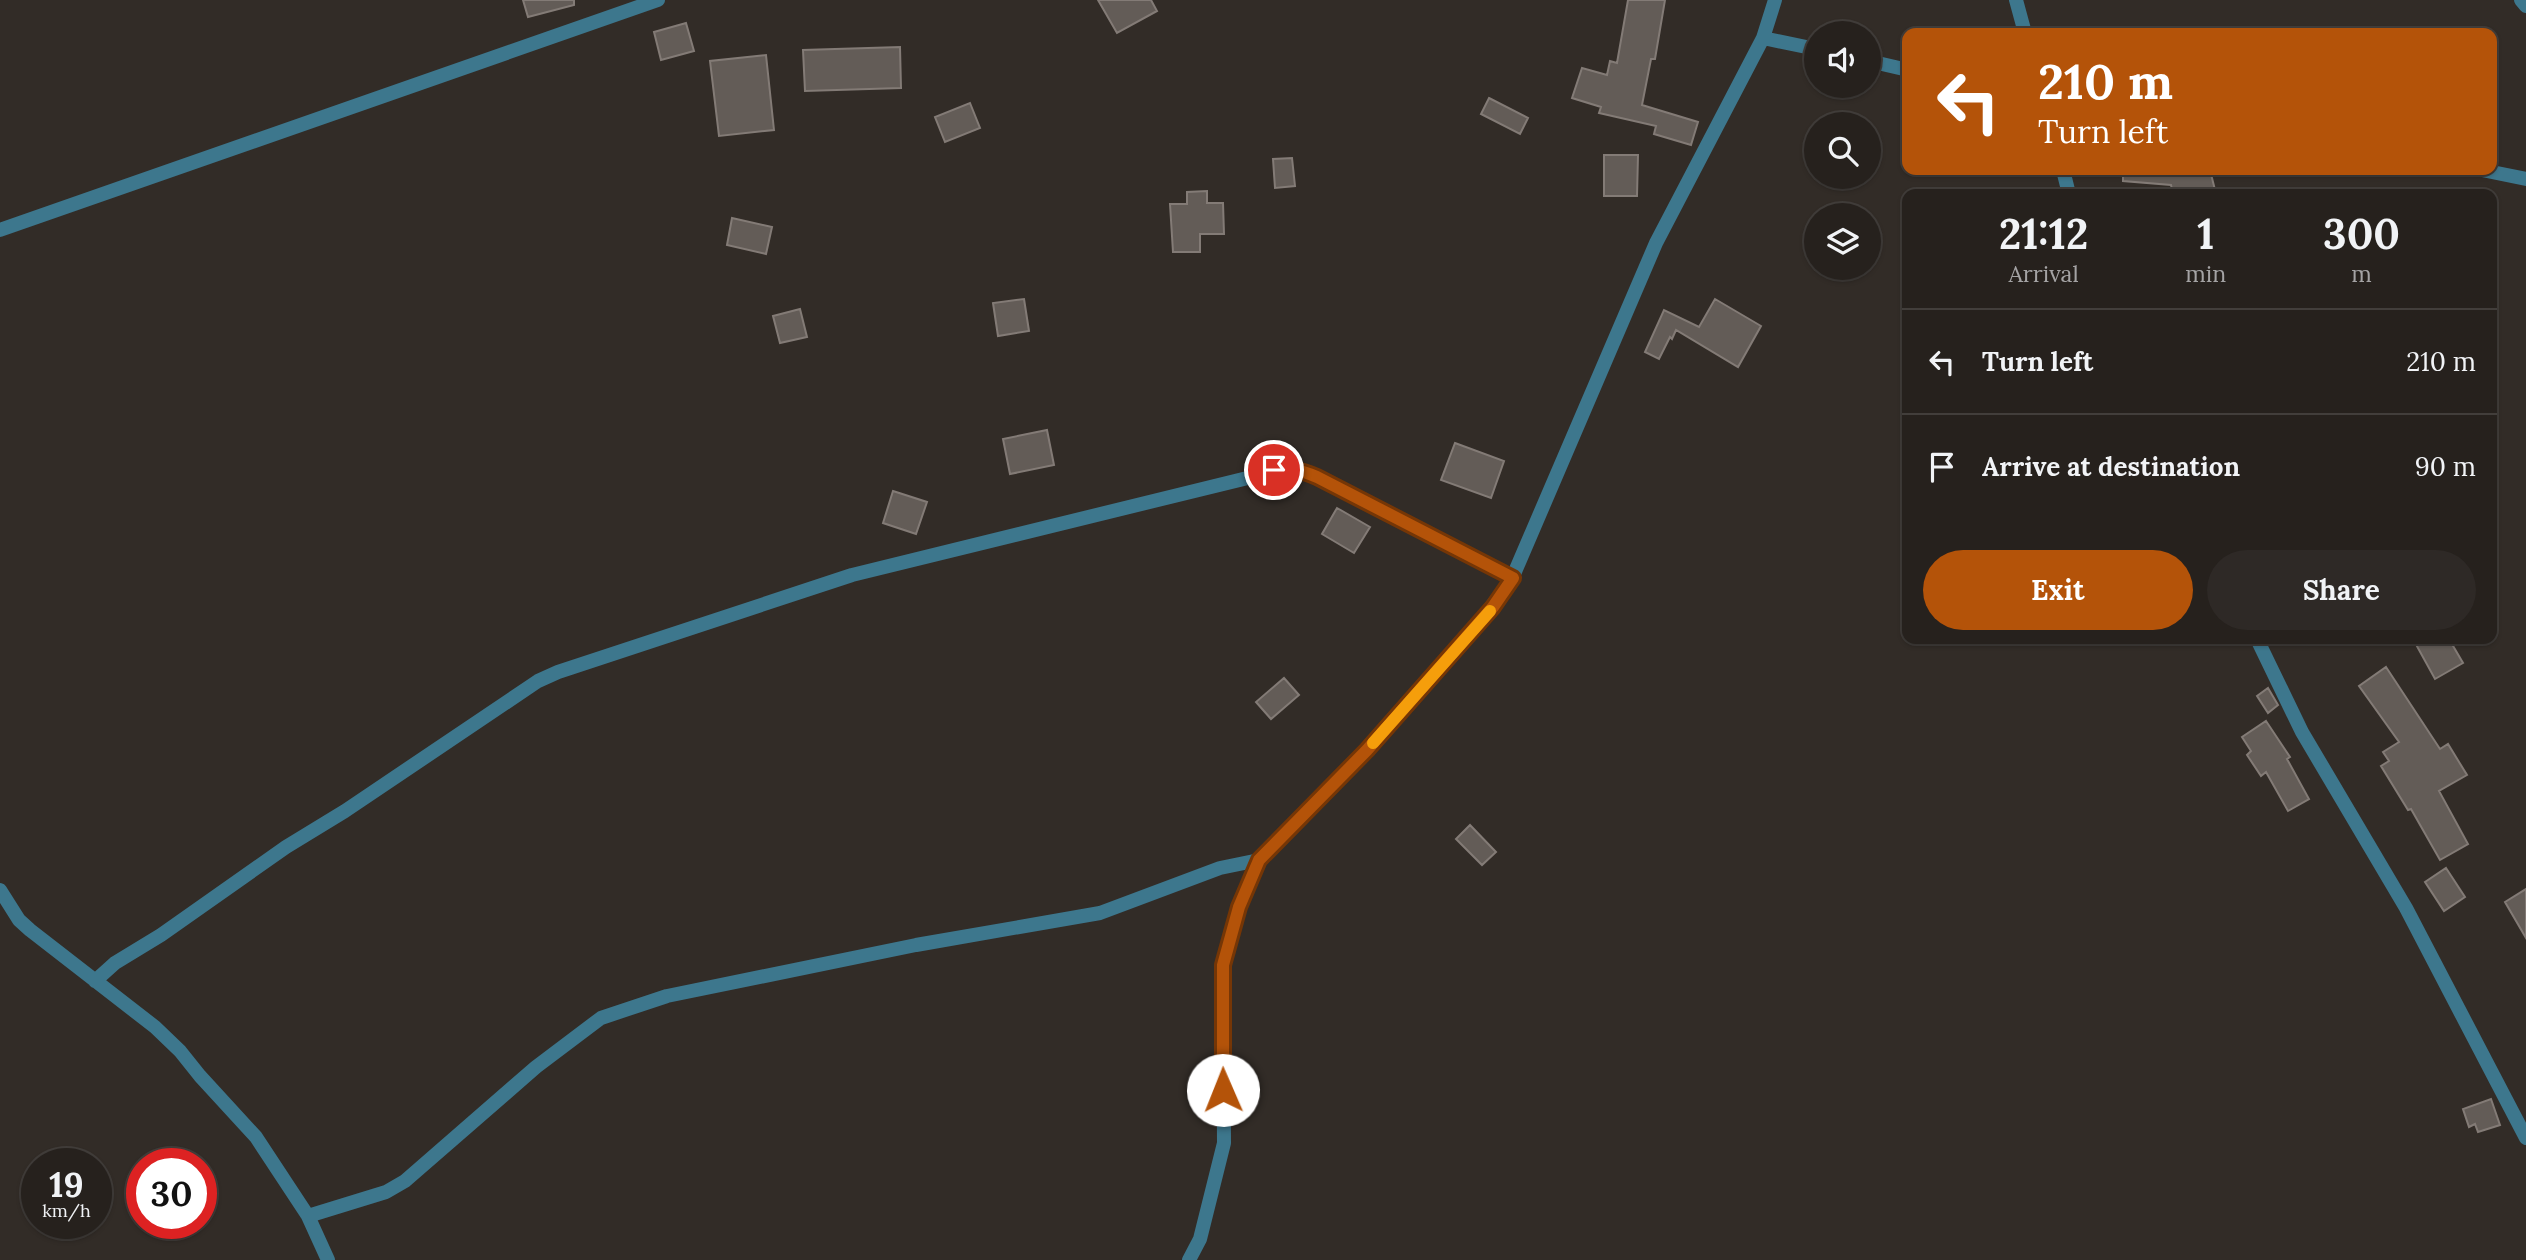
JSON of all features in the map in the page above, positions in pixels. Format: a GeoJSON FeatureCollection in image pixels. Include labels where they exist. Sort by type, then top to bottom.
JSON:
{"type":"FeatureCollection","features":[{"type":"Feature","properties":{"kind":"street"},"geometry":{"type":"LineString","coordinates":[[0,230],[658,0]]}},
{"type":"Feature","properties":{"kind":"street"},"geometry":{"type":"LineString","coordinates":[[1189,1260],[1200,1239],[1224,1143],[1223,965],[1239,907],[1259,860],[1367,750],[1493,607],[1513,578],[1656,243],[1763,38],[1775,0]]}},
{"type":"Feature","properties":{"kind":"street"},"geometry":{"type":"LineString","coordinates":[[2016,0],[2024,28]]}},
{"type":"Feature","properties":{"kind":"street"},"geometry":{"type":"LineString","coordinates":[[2521,0],[2526,6]]}},
{"type":"Feature","properties":{"kind":"street"},"geometry":{"type":"LineString","coordinates":[[1763,38],[1804,47]]}},
{"type":"Feature","properties":{"kind":"street"},"geometry":{"type":"LineString","coordinates":[[1881,64],[1902,69]]}},
{"type":"Feature","properties":{"kind":"street"},"geometry":{"type":"LineString","coordinates":[[2497,173],[2526,179]]}},
{"type":"Feature","properties":{"kind":"street"},"geometry":{"type":"LineString","coordinates":[[95,981],[115,963],[161,935],[286,847],[345,811],[477,724],[513,695],[538,681],[558,672],[852,575],[1288,468],[1317,477],[1513,578]]}},
{"type":"Feature","properties":{"kind":"street"},"geometry":{"type":"LineString","coordinates":[[2259,644],[2302,732],[2406,908],[2526,1138]]}},
{"type":"Feature","properties":{"kind":"street"},"geometry":{"type":"LineString","coordinates":[[307,1216],[386,1192],[405,1181],[536,1068],[601,1018],[667,996],[916,945],[1100,913],[1220,868],[1259,860]]}},
{"type":"Feature","properties":{"kind":"street"},"geometry":{"type":"LineString","coordinates":[[0,890],[19,920],[30,930],[155,1027],[180,1051],[256,1137],[307,1216],[328,1260]]}},
{"type":"Feature","properties":{"kind":"building"},"geometry":{"type":"Polygon","coordinates":[[[523,0],[574,0],[574,5],[528,17],[523,0]]]}},
{"type":"Feature","properties":{"kind":"building"},"geometry":{"type":"Polygon","coordinates":[[[1098,0],[1151,0],[1157,11],[1117,33],[1098,0]]]}},
{"type":"Feature","properties":{"kind":"building"},"geometry":{"type":"Polygon","coordinates":[[[1628,0],[1665,0],[1655,59],[1651,59],[1642,105],[1698,122],[1691,145],[1654,134],[1656,126],[1599,113],[1601,107],[1572,98],[1582,68],[1607,75],[1610,61],[1617,63],[1628,0]]]}},
{"type":"Feature","properties":{"kind":"building"},"geometry":{"type":"Polygon","coordinates":[[[686,23],[694,51],[661,60],[654,32],[686,23]]]}},
{"type":"Feature","properties":{"kind":"building"},"geometry":{"type":"Polygon","coordinates":[[[900,47],[901,88],[805,91],[803,50],[900,47]]]}},
{"type":"Feature","properties":{"kind":"building"},"geometry":{"type":"Polygon","coordinates":[[[766,55],[774,130],[719,136],[710,61],[766,55]]]}},
{"type":"Feature","properties":{"kind":"building"},"geometry":{"type":"Polygon","coordinates":[[[1489,98],[1528,118],[1520,134],[1481,114],[1489,98]]]}},
{"type":"Feature","properties":{"kind":"building"},"geometry":{"type":"Polygon","coordinates":[[[970,103],[980,128],[945,142],[935,117],[970,103]]]}},
{"type":"Feature","properties":{"kind":"building"},"geometry":{"type":"Polygon","coordinates":[[[1604,155],[1638,155],[1637,196],[1604,196],[1604,155]]]}},
{"type":"Feature","properties":{"kind":"building"},"geometry":{"type":"Polygon","coordinates":[[[1292,158],[1295,186],[1275,188],[1273,159],[1292,158]]]}},
{"type":"Feature","properties":{"kind":"building"},"geometry":{"type":"Polygon","coordinates":[[[2123,175],[2211,175],[2215,189],[2172,189],[2171,185],[2123,181],[2123,175]]]}},
{"type":"Feature","properties":{"kind":"building"},"geometry":{"type":"Polygon","coordinates":[[[1207,191],[1207,203],[1223,203],[1224,234],[1200,234],[1200,252],[1173,252],[1170,204],[1187,204],[1187,192],[1207,191]]]}},
{"type":"Feature","properties":{"kind":"building"},"geometry":{"type":"Polygon","coordinates":[[[732,218],[772,227],[766,254],[727,245],[732,218]]]}},
{"type":"Feature","properties":{"kind":"building"},"geometry":{"type":"Polygon","coordinates":[[[1024,299],[1029,331],[998,336],[993,303],[1024,299]]]}},
{"type":"Feature","properties":{"kind":"building"},"geometry":{"type":"Polygon","coordinates":[[[1715,299],[1761,326],[1738,367],[1676,330],[1659,359],[1645,352],[1664,310],[1699,327],[1715,299]]]}},
{"type":"Feature","properties":{"kind":"building"},"geometry":{"type":"Polygon","coordinates":[[[800,309],[807,337],[780,343],[773,316],[800,309]]]}},
{"type":"Feature","properties":{"kind":"building"},"geometry":{"type":"Polygon","coordinates":[[[1047,430],[1054,465],[1010,474],[1003,439],[1047,430]]]}},
{"type":"Feature","properties":{"kind":"building"},"geometry":{"type":"Polygon","coordinates":[[[1455,443],[1504,461],[1491,498],[1441,480],[1455,443]]]}},
{"type":"Feature","properties":{"kind":"building"},"geometry":{"type":"Polygon","coordinates":[[[893,491],[927,502],[916,534],[883,523],[893,491]]]}},
{"type":"Feature","properties":{"kind":"building"},"geometry":{"type":"Polygon","coordinates":[[[1337,508],[1370,527],[1354,553],[1322,534],[1337,508]]]}},
{"type":"Feature","properties":{"kind":"building"},"geometry":{"type":"Polygon","coordinates":[[[2416,644],[2452,644],[2463,663],[2435,679],[2416,644]]]}},
{"type":"Feature","properties":{"kind":"building"},"geometry":{"type":"Polygon","coordinates":[[[2386,667],[2440,749],[2448,744],[2467,775],[2439,791],[2468,844],[2440,860],[2411,809],[2408,810],[2381,766],[2389,761],[2383,752],[2399,742],[2359,686],[2386,667]]]}},
{"type":"Feature","properties":{"kind":"building"},"geometry":{"type":"Polygon","coordinates":[[[1284,678],[1299,695],[1271,719],[1256,702],[1284,678]]]}},
{"type":"Feature","properties":{"kind":"building"},"geometry":{"type":"Polygon","coordinates":[[[2268,688],[2278,705],[2268,713],[2257,696],[2268,688]]]}},
{"type":"Feature","properties":{"kind":"building"},"geometry":{"type":"Polygon","coordinates":[[[2266,721],[2290,757],[2287,759],[2309,799],[2288,811],[2266,772],[2261,776],[2247,755],[2251,751],[2242,737],[2266,721]]]}},
{"type":"Feature","properties":{"kind":"building"},"geometry":{"type":"Polygon","coordinates":[[[1470,825],[1496,852],[1482,865],[1456,839],[1470,825]]]}},
{"type":"Feature","properties":{"kind":"building"},"geometry":{"type":"Polygon","coordinates":[[[2446,868],[2465,897],[2444,911],[2425,882],[2446,868]]]}},
{"type":"Feature","properties":{"kind":"building"},"geometry":{"type":"Polygon","coordinates":[[[2526,889],[2526,938],[2505,902],[2526,889]]]}},
{"type":"Feature","properties":{"kind":"building"},"geometry":{"type":"Polygon","coordinates":[[[2491,1099],[2500,1125],[2478,1132],[2475,1124],[2469,1127],[2463,1109],[2491,1099]]]}},
{"type":"Feature","properties":{"kind":"slow traffic"},"geometry":{"type":"LineString","coordinates":[[1373,743],[1490,611]]}},
{"type":"Feature","properties":{"kind":"route"},"geometry":{"type":"LineString","coordinates":[[1223,1090],[1223,965],[1239,907],[1259,860],[1367,750],[1493,607],[1513,578],[1317,477],[1301,470],[1274,470]]}}]}
